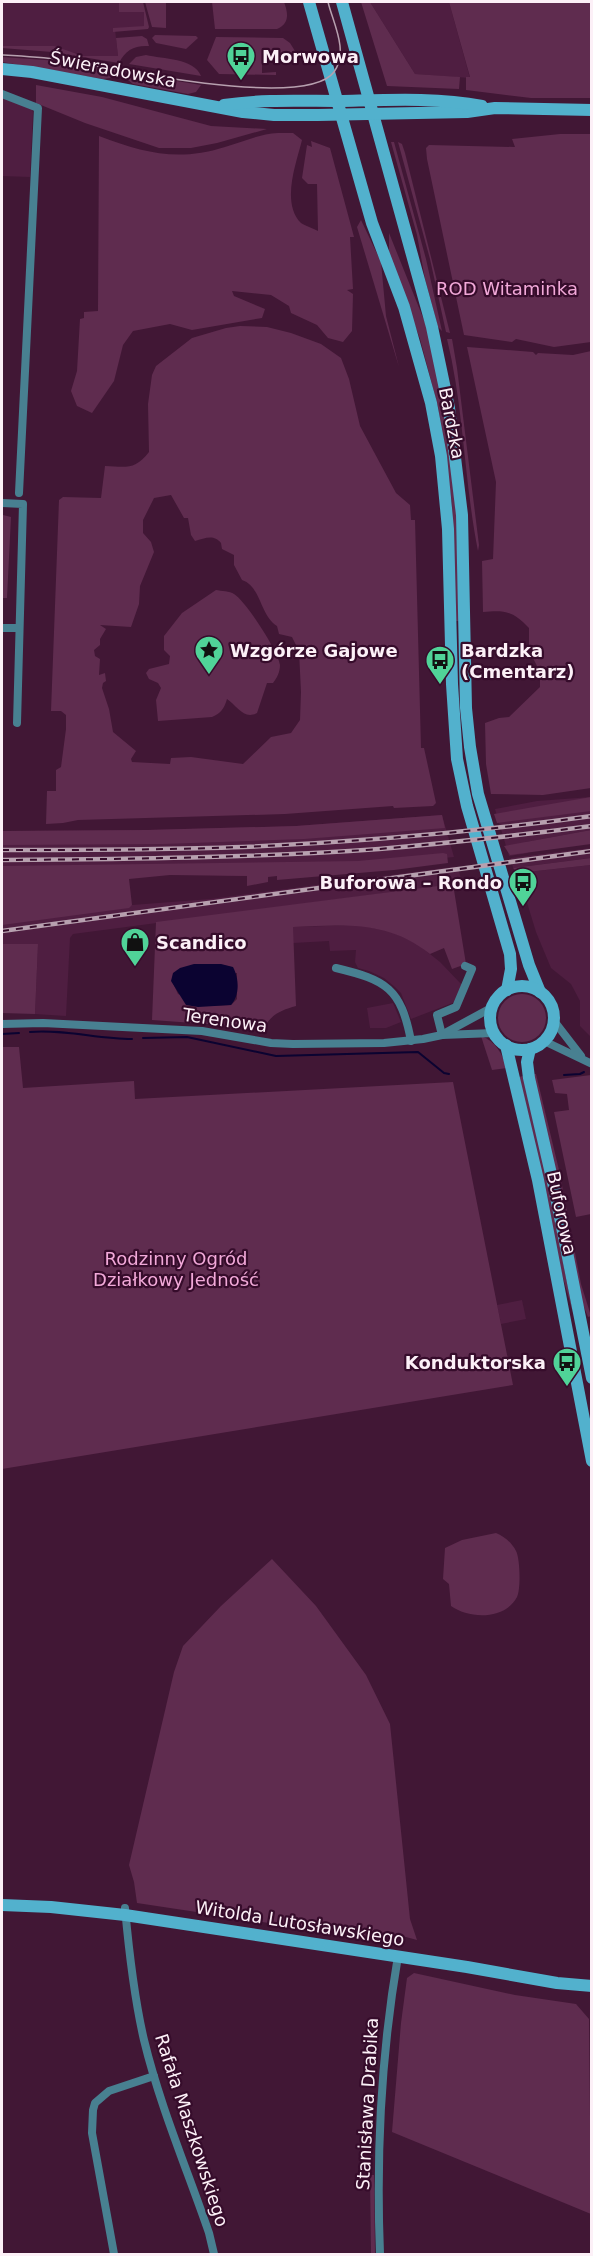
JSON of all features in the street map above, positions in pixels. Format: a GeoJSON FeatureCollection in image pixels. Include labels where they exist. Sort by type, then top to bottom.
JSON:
{"type":"FeatureCollection","features":[{"type":"Feature","properties":{"kind":"main road","name":"Bardzka"},"geometry":{"type":"LineString","coordinates":[[309,2],[372,224],[404,307],[431,403],[441,456],[447,510],[452,701],[457,759],[467,806],[510,954],[511,969],[507,990]]}},
{"type":"Feature","properties":{"kind":"main road","name":"Bardzka"},"geometry":{"type":"LineString","coordinates":[[342,2],[432,327],[449,408],[462,515],[467,721],[475,782],[529,965],[540,992]]}},
{"type":"Feature","properties":{"kind":"main road","name":"Świeradowska"},"geometry":{"type":"LineString","coordinates":[[2,69],[78,80],[273,115],[373,115]]}},
{"type":"Feature","properties":{"kind":"main road"},"geometry":{"type":"LineString","coordinates":[[316,101],[323,92],[329,72]]}},
{"type":"Feature","properties":{"kind":"main road"},"geometry":{"type":"LineString","coordinates":[[369,100],[452,102],[495,108],[591,110]]}},
{"type":"Feature","properties":{"kind":"main road","name":"Świeradowska"},"geometry":{"type":"LineString","coordinates":[[217,106],[246,102],[369,100]]}},
{"type":"Feature","properties":{"kind":"main road"},"geometry":{"type":"LineString","coordinates":[[373,115],[467,112],[495,108]]}},
{"type":"Feature","properties":{"kind":"main road"},"geometry":{"type":"LineString","coordinates":[[517,987],[527,987],[540,992],[550,1003],[554,1021],[552,1029],[544,1041],[530,1049],[521,1050],[506,1046],[494,1033],[490,1023],[491,1008],[495,1000],[507,990],[517,987]]}},
{"type":"Feature","properties":{"kind":"main road","name":"Buforowa"},"geometry":{"type":"LineString","coordinates":[[506,1046],[538,1180],[591,1461]]}},
{"type":"Feature","properties":{"kind":"main road","name":"Buforowa"},"geometry":{"type":"LineString","coordinates":[[530,1049],[527,1062],[529,1078],[554,1187],[591,1378]]}},
{"type":"Feature","properties":{"kind":"main road"},"geometry":{"type":"LineString","coordinates":[[578,1389],[591,1395]]}},
{"type":"Feature","properties":{"kind":"main road"},"geometry":{"type":"LineString","coordinates":[[582,1409],[591,1400]]}},
{"type":"Feature","properties":{"kind":"main road","name":"Witolda Lutosławskiego"},"geometry":{"type":"LineString","coordinates":[[2,1905],[125,1911],[557,1983],[591,1986]]}},
{"type":"Feature","properties":{"kind":"street"},"geometry":{"type":"LineString","coordinates":[[2,94],[38,108],[19,493]]}},
{"type":"Feature","properties":{"kind":"street"},"geometry":{"type":"LineString","coordinates":[[2,503],[23,504],[17,723]]}},
{"type":"Feature","properties":{"kind":"street"},"geometry":{"type":"LineString","coordinates":[[2,628],[19,628]]}},
{"type":"Feature","properties":{"kind":"street"},"geometry":{"type":"LineString","coordinates":[[442,1035],[436,1015],[456,1007],[472,969],[465,966]]}},
{"type":"Feature","properties":{"kind":"street"},"geometry":{"type":"LineString","coordinates":[[336,968],[382,983],[394,993],[408,1027],[411,1041]]}},
{"type":"Feature","properties":{"kind":"street","name":"Terenowa"},"geometry":{"type":"LineString","coordinates":[[442,1035],[491,1008]]}},
{"type":"Feature","properties":{"kind":"street"},"geometry":{"type":"LineString","coordinates":[[554,1021],[588,1061]]}},
{"type":"Feature","properties":{"kind":"street","name":"Terenowa"},"geometry":{"type":"LineString","coordinates":[[2,1024],[43,1023],[191,1030],[271,1043],[293,1044],[411,1041],[442,1035],[494,1033]]}},
{"type":"Feature","properties":{"kind":"street"},"geometry":{"type":"LineString","coordinates":[[544,1041],[588,1061]]}},
{"type":"Feature","properties":{"kind":"street","name":"Rafała Maszkowskiego"},"geometry":{"type":"LineString","coordinates":[[125,1911],[136,2001],[154,2076],[209,2233],[214,2254]]}},
{"type":"Feature","properties":{"kind":"street","name":"Stanisława Drabika"},"geometry":{"type":"LineString","coordinates":[[380,2254],[378,2136],[386,2041],[398,1956]]}},
{"type":"Feature","properties":{"kind":"street"},"geometry":{"type":"LineString","coordinates":[[114,2254],[91,2125],[95,2103],[109,2091],[154,2076]]}},
{"type":"Feature","properties":{"kind":"shaded area"},"geometry":{"type":"Polygon","coordinates":[[[2,2],[142,2],[148,26],[115,29],[118,56],[83,56],[77,53],[2,47],[2,2]]]}},
{"type":"Feature","properties":{"kind":"shaded area"},"geometry":{"type":"Polygon","coordinates":[[[370,2],[449,2],[470,78],[415,74],[370,2]]]}},
{"type":"Feature","properties":{"kind":"shaded area"},"geometry":{"type":"Polygon","coordinates":[[[2,98],[31,108],[33,112],[30,177],[2,176],[2,98]]]}},
{"type":"Feature","properties":{"kind":"shaded area"},"geometry":{"type":"Polygon","coordinates":[[[591,797],[591,830],[526,842],[528,853],[509,856],[495,809],[537,801],[591,797]]]}},
{"type":"Feature","properties":{"kind":"shaded area"},"geometry":{"type":"Polygon","coordinates":[[[442,815],[454,857],[248,876],[2,870],[2,831],[296,826],[442,815]]]}},
{"type":"Feature","properties":{"kind":"shaded area"},"geometry":{"type":"Polygon","coordinates":[[[591,848],[591,858],[513,868],[511,858],[591,848]]]}},
{"type":"Feature","properties":{"kind":"shaded area"},"geometry":{"type":"Polygon","coordinates":[[[592,865],[591,1037],[580,1026],[580,1001],[571,984],[551,968],[536,932],[518,873],[592,865]]]}},
{"type":"Feature","properties":{"kind":"shaded area"},"geometry":{"type":"Polygon","coordinates":[[[458,867],[462,883],[73,934],[70,938],[66,1016],[35,1014],[38,944],[2,944],[2,924],[132,905],[210,899],[458,867]]]}},
{"type":"Feature","properties":{"kind":"shaded area"},"geometry":{"type":"Polygon","coordinates":[[[358,925],[389,931],[416,943],[440,962],[462,985],[455,1002],[411,1019],[401,993],[395,987],[384,978],[358,968],[355,962],[356,950],[330,951],[329,941],[293,943],[293,927],[358,925]]]}},
{"type":"Feature","properties":{"kind":"shaded area"},"geometry":{"type":"Polygon","coordinates":[[[194,964],[221,964],[233,967],[238,986],[231,1005],[198,1007],[186,1005],[171,981],[173,973],[180,968],[194,964]]]}},
{"type":"Feature","properties":{"kind":"shaded area"},"geometry":{"type":"Polygon","coordinates":[[[393,1003],[401,1022],[386,1028],[370,1028],[367,1008],[393,1003]]]}},
{"type":"Feature","properties":{"kind":"shaded area"},"geometry":{"type":"Polygon","coordinates":[[[522,1300],[526,1319],[501,1324],[497,1305],[522,1300]]]}},
{"type":"Feature","properties":{"kind":"green space"},"geometry":{"type":"Polygon","coordinates":[[[119,2],[143,2],[148,29],[113,32],[113,28],[144,26],[144,12],[119,12],[119,2]]]}},
{"type":"Feature","properties":{"kind":"green space"},"geometry":{"type":"Polygon","coordinates":[[[145,2],[166,2],[166,28],[152,27],[145,2]]]}},
{"type":"Feature","properties":{"kind":"green space"},"geometry":{"type":"Polygon","coordinates":[[[212,2],[284,2],[287,17],[284,24],[277,29],[215,29],[212,2]]]}},
{"type":"Feature","properties":{"kind":"green space"},"geometry":{"type":"Polygon","coordinates":[[[361,2],[370,2],[415,74],[460,77],[459,89],[387,86],[361,2]]]}},
{"type":"Feature","properties":{"kind":"green space"},"geometry":{"type":"Polygon","coordinates":[[[449,2],[591,2],[591,98],[531,98],[466,90],[466,77],[470,77],[449,2]]]}},
{"type":"Feature","properties":{"kind":"green space"},"geometry":{"type":"Polygon","coordinates":[[[155,35],[196,36],[198,38],[186,49],[156,43],[152,38],[155,35]]]}},
{"type":"Feature","properties":{"kind":"green space"},"geometry":{"type":"Polygon","coordinates":[[[142,36],[147,39],[149,46],[131,49],[119,63],[52,52],[2,48],[2,46],[54,46],[83,56],[118,56],[116,38],[142,36]]]}},
{"type":"Feature","properties":{"kind":"green space"},"geometry":{"type":"Polygon","coordinates":[[[216,37],[283,38],[295,51],[280,60],[262,61],[262,73],[276,72],[276,75],[219,74],[207,60],[216,37]]]}},
{"type":"Feature","properties":{"kind":"green space"},"geometry":{"type":"Polygon","coordinates":[[[146,55],[185,62],[197,70],[201,76],[129,64],[136,57],[146,55]]]}},
{"type":"Feature","properties":{"kind":"green space"},"geometry":{"type":"Polygon","coordinates":[[[2,57],[59,61],[117,71],[110,78],[103,79],[2,62],[2,57]]]}},
{"type":"Feature","properties":{"kind":"green space"},"geometry":{"type":"Polygon","coordinates":[[[127,73],[201,85],[196,92],[188,94],[133,84],[128,80],[127,73]]]}},
{"type":"Feature","properties":{"kind":"green space"},"geometry":{"type":"Polygon","coordinates":[[[36,85],[102,97],[211,126],[267,129],[191,148],[159,148],[85,123],[36,103],[36,85]]]}},
{"type":"Feature","properties":{"kind":"green space"},"geometry":{"type":"Polygon","coordinates":[[[278,133],[293,133],[302,140],[292,183],[292,205],[301,223],[318,231],[317,184],[308,184],[302,178],[307,145],[312,147],[311,141],[330,148],[354,237],[350,237],[353,289],[347,290],[353,294],[352,331],[343,342],[328,338],[317,325],[291,313],[289,306],[271,295],[232,291],[234,296],[265,309],[262,318],[192,330],[170,324],[133,331],[123,345],[114,381],[92,413],[77,406],[71,391],[77,371],[80,319],[84,318],[84,312],[98,311],[99,136],[146,151],[176,155],[208,152],[278,133]]]}},
{"type":"Feature","properties":{"kind":"green space","name":"ROD Witaminka"},"geometry":{"type":"Polygon","coordinates":[[[560,134],[591,134],[591,342],[554,347],[516,339],[512,342],[464,335],[426,148],[429,145],[515,147],[512,139],[560,134]]]}},
{"type":"Feature","properties":{"kind":"green space"},"geometry":{"type":"Polygon","coordinates":[[[391,142],[394,142],[426,259],[442,331],[438,327],[425,279],[417,235],[391,142]]]}},
{"type":"Feature","properties":{"kind":"green space"},"geometry":{"type":"Polygon","coordinates":[[[398,142],[402,144],[405,153],[450,333],[446,332],[430,259],[398,142]]]}},
{"type":"Feature","properties":{"kind":"green space"},"geometry":{"type":"Polygon","coordinates":[[[361,220],[381,262],[386,316],[399,367],[357,227],[361,220]]]}},
{"type":"Feature","properties":{"kind":"green space"},"geometry":{"type":"Polygon","coordinates":[[[389,233],[428,330],[445,413],[456,513],[459,621],[456,621],[452,504],[438,407],[420,339],[389,256],[389,233]]]}},
{"type":"Feature","properties":{"kind":"green space"},"geometry":{"type":"Polygon","coordinates":[[[267,327],[291,333],[321,344],[341,358],[349,379],[360,426],[396,493],[410,505],[411,520],[415,520],[421,748],[424,748],[436,803],[433,806],[394,808],[393,806],[285,814],[78,820],[46,824],[47,791],[56,791],[56,770],[61,767],[66,729],[66,715],[61,711],[51,711],[59,500],[63,497],[101,498],[105,466],[135,465],[144,458],[149,452],[148,404],[152,375],[156,366],[192,338],[226,328],[267,327]],[[171,495],[154,498],[143,520],[143,533],[151,542],[154,552],[140,586],[139,604],[131,627],[100,625],[106,629],[100,639],[100,645],[94,650],[95,656],[100,659],[99,675],[105,673],[106,681],[102,688],[113,732],[136,751],[131,759],[132,762],[170,764],[171,758],[191,757],[243,764],[271,737],[291,733],[300,720],[299,651],[292,637],[279,634],[277,626],[267,615],[253,588],[242,580],[234,565],[234,555],[222,549],[221,543],[215,538],[195,541],[191,535],[188,518],[184,518],[171,495]]]}},
{"type":"Feature","properties":{"kind":"green space"},"geometry":{"type":"Polygon","coordinates":[[[447,339],[452,339],[457,368],[478,551],[457,391],[447,339]]]}},
{"type":"Feature","properties":{"kind":"green space"},"geometry":{"type":"Polygon","coordinates":[[[467,347],[533,352],[536,355],[538,353],[573,355],[591,351],[591,788],[543,795],[491,794],[486,764],[485,723],[509,717],[540,687],[540,672],[529,650],[529,628],[508,613],[483,612],[482,561],[493,559],[496,482],[467,347]]]}},
{"type":"Feature","properties":{"kind":"green space"},"geometry":{"type":"Polygon","coordinates":[[[2,511],[3,515],[11,517],[7,598],[2,598],[2,511]]]}},
{"type":"Feature","properties":{"kind":"green space"},"geometry":{"type":"Polygon","coordinates":[[[216,590],[234,594],[254,616],[278,659],[280,665],[278,675],[273,683],[267,683],[257,713],[252,715],[244,713],[227,699],[222,710],[212,717],[158,721],[156,700],[161,688],[158,683],[149,679],[146,673],[149,669],[169,664],[170,656],[164,650],[164,636],[182,613],[216,590]]]}},
{"type":"Feature","properties":{"kind":"green space"},"geometry":{"type":"Polygon","coordinates":[[[591,797],[591,811],[497,823],[494,814],[591,797]]]}},
{"type":"Feature","properties":{"kind":"green space"},"geometry":{"type":"Polygon","coordinates":[[[442,815],[445,828],[304,839],[163,844],[2,845],[2,831],[296,826],[442,815]]]}},
{"type":"Feature","properties":{"kind":"green space"},"geometry":{"type":"Polygon","coordinates":[[[591,830],[591,844],[510,855],[504,846],[591,830]]]}},
{"type":"Feature","properties":{"kind":"green space"},"geometry":{"type":"Polygon","coordinates":[[[447,854],[448,863],[277,880],[277,876],[268,877],[268,882],[247,886],[247,876],[170,875],[129,879],[132,905],[129,908],[2,925],[2,866],[358,861],[447,854]]]}},
{"type":"Feature","properties":{"kind":"green space"},"geometry":{"type":"Polygon","coordinates":[[[591,858],[591,865],[518,873],[513,868],[591,858]]]}},
{"type":"Feature","properties":{"kind":"green space"},"geometry":{"type":"Polygon","coordinates":[[[453,884],[466,964],[452,969],[444,948],[430,954],[398,935],[381,930],[347,926],[293,927],[296,1006],[277,1013],[264,1028],[152,1020],[156,922],[453,884]],[[237,973],[172,981],[178,994],[210,1006],[231,1005],[237,999],[237,973]]]}},
{"type":"Feature","properties":{"kind":"green space"},"geometry":{"type":"Polygon","coordinates":[[[2,944],[38,944],[35,1014],[2,1013],[2,944]]]}},
{"type":"Feature","properties":{"kind":"green space"},"geometry":{"type":"Polygon","coordinates":[[[517,994],[527,994],[542,1004],[546,1018],[545,1027],[536,1038],[527,1042],[517,1042],[502,1032],[498,1023],[498,1013],[508,998],[517,994]]]}},
{"type":"Feature","properties":{"kind":"green space"},"geometry":{"type":"Polygon","coordinates":[[[481,1036],[491,1041],[498,1049],[507,1068],[492,1070],[481,1036]]]}},
{"type":"Feature","properties":{"kind":"green space","name":"Rodzinny Ogród Działkowy Jedność"},"geometry":{"type":"Polygon","coordinates":[[[2,1047],[19,1047],[23,1088],[134,1081],[135,1099],[453,1082],[513,1385],[2,1469],[2,1047]]]}},
{"type":"Feature","properties":{"kind":"green space"},"geometry":{"type":"Polygon","coordinates":[[[533,1074],[536,1074],[559,1170],[581,1284],[591,1316],[588,1317],[582,1302],[533,1074]]]}},
{"type":"Feature","properties":{"kind":"green space"},"geometry":{"type":"Polygon","coordinates":[[[591,1075],[591,1214],[576,1217],[554,1112],[569,1110],[567,1094],[555,1093],[552,1080],[591,1075]]]}},
{"type":"Feature","properties":{"kind":"green space"},"geometry":{"type":"Polygon","coordinates":[[[523,1076],[544,1165],[573,1313],[560,1267],[519,1077],[523,1076]]]}},
{"type":"Feature","properties":{"kind":"green space"},"geometry":{"type":"Polygon","coordinates":[[[496,1533],[510,1543],[517,1555],[519,1581],[517,1597],[504,1610],[486,1615],[467,1613],[451,1606],[449,1584],[443,1579],[445,1548],[462,1540],[496,1533]]]}},
{"type":"Feature","properties":{"kind":"green space"},"geometry":{"type":"Polygon","coordinates":[[[272,1559],[316,1606],[366,1675],[390,1724],[410,1919],[417,1940],[375,1934],[374,1939],[137,1903],[129,1865],[174,1672],[183,1646],[221,1606],[272,1559]]]}},
{"type":"Feature","properties":{"kind":"green space"},"geometry":{"type":"Polygon","coordinates":[[[414,1973],[515,1995],[576,2004],[589,2019],[591,2214],[392,2132],[407,1978],[414,1973]]]}},
{"type":"Feature","properties":{"kind":"green space"},"geometry":{"type":"Polygon","coordinates":[[[370,2175],[374,2175],[375,2254],[371,2254],[370,2175]]]}},
{"type":"Feature","properties":{"kind":"waterway"},"geometry":{"type":"LineString","coordinates":[[30,1032],[43,1031],[132,1039]]}},
{"type":"Feature","properties":{"kind":"waterway"},"geometry":{"type":"LineString","coordinates":[[2,1034],[19,1033]]}},
{"type":"Feature","properties":{"kind":"waterway"},"geometry":{"type":"LineString","coordinates":[[143,1038],[187,1037],[276,1056],[418,1052],[444,1073],[449,1074]]}},
{"type":"Feature","properties":{"kind":"waterway"},"geometry":{"type":"LineString","coordinates":[[564,1075],[584,1072]]}},
{"type":"Feature","properties":{"kind":"tram line"},"geometry":{"type":"LineString","coordinates":[[2,55],[54,59],[204,83],[286,88],[316,83],[334,72],[338,64],[340,46],[328,2]]}},
{"type":"Feature","properties":{"kind":"railway"},"geometry":{"type":"LineString","coordinates":[[2,850],[182,849],[287,845],[461,832],[592,816]]}},
{"type":"Feature","properties":{"kind":"railway"},"geometry":{"type":"LineString","coordinates":[[2,860],[190,858],[332,852],[432,844],[592,826]]}},
{"type":"Feature","properties":{"kind":"railway"},"geometry":{"type":"LineString","coordinates":[[2,931],[592,851]]}},
{"type":"Feature","properties":{"kind":"place","name":"Morwowa"},"geometry":{"type":"Point","coordinates":[241,82]}},
{"type":"Feature","properties":{"kind":"place","name":"Wzgórze Gajowe"},"geometry":{"type":"Point","coordinates":[209,676]}},
{"type":"Feature","properties":{"kind":"place","name":"Bardzka (Cmentarz)"},"geometry":{"type":"Point","coordinates":[440,686]}},
{"type":"Feature","properties":{"kind":"place","name":"Buforowa – Rondo"},"geometry":{"type":"Point","coordinates":[523,908]}},
{"type":"Feature","properties":{"kind":"place","name":"Scandico"},"geometry":{"type":"Point","coordinates":[135,968]}},
{"type":"Feature","properties":{"kind":"place","name":"Konduktorska"},"geometry":{"type":"Point","coordinates":[567,1388]}}]}
